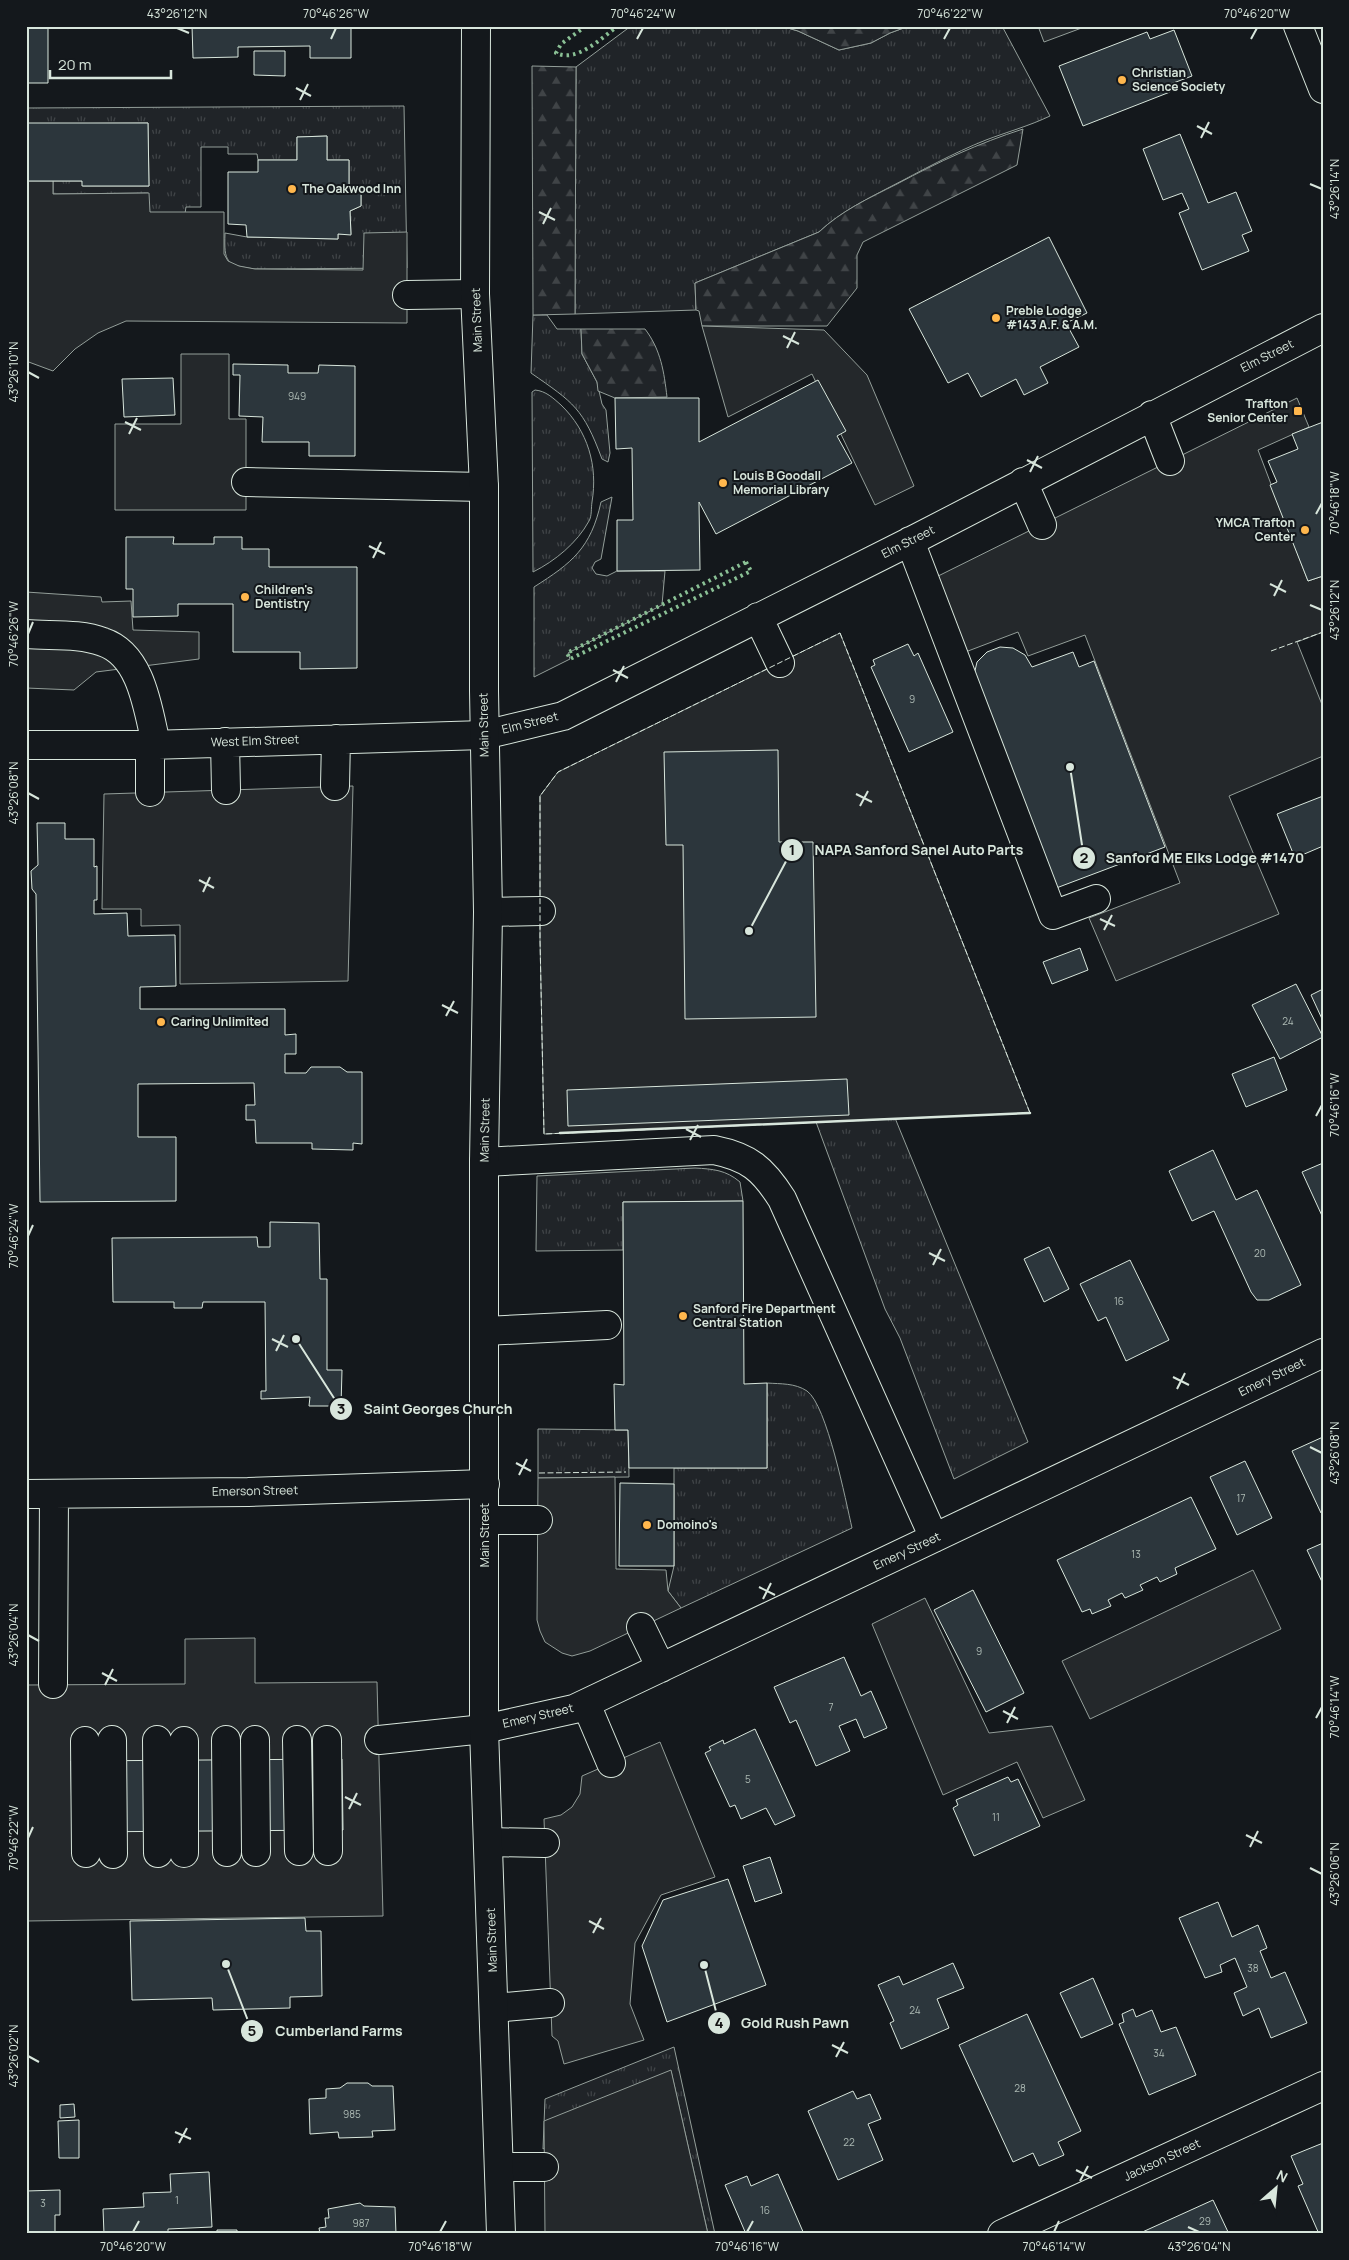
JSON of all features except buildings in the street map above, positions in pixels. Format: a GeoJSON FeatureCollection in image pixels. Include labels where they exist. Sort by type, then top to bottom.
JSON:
{"type":"FeatureCollection","features":[{"type":"Feature","properties":{"kind":"main road","name":"Main Street"},"geometry":{"type":"LineString","coordinates":[[476,26],[475,294],[484,487],[484,734],[488,912],[484,1162],[484,1729],[502,2234]]}},
{"type":"Feature","properties":{"kind":"main road"},"geometry":{"type":"LineString","coordinates":[[1298,26],[1323,90]]}},
{"type":"Feature","properties":{"kind":"main road"},"geometry":{"type":"LineString","coordinates":[[407,295],[475,294]]}},
{"type":"Feature","properties":{"kind":"main road","name":"Elm Street"},"geometry":{"type":"LineString","coordinates":[[484,734],[563,716],[910,541],[1323,328]]}},
{"type":"Feature","properties":{"kind":"main road"},"geometry":{"type":"LineString","coordinates":[[1152,415],[1170,461]]}},
{"type":"Feature","properties":{"kind":"main road"},"geometry":{"type":"LineString","coordinates":[[246,482],[484,487]]}},
{"type":"Feature","properties":{"kind":"main road"},"geometry":{"type":"LineString","coordinates":[[1023,482],[1042,525]]}},
{"type":"Feature","properties":{"kind":"main road"},"geometry":{"type":"LineString","coordinates":[[910,541],[1053,915],[1096,899]]}},
{"type":"Feature","properties":{"kind":"main road"},"geometry":{"type":"LineString","coordinates":[[758,617],[780,663]]}},
{"type":"Feature","properties":{"kind":"main road"},"geometry":{"type":"LineString","coordinates":[[26,634],[90,638],[105,642],[119,652],[134,670],[144,694],[153,744],[150,792]]}},
{"type":"Feature","properties":{"kind":"main road","name":"West Elm Street"},"geometry":{"type":"LineString","coordinates":[[26,745],[153,744],[484,734]]}},
{"type":"Feature","properties":{"kind":"main road"},"geometry":{"type":"LineString","coordinates":[[334,786],[336,739]]}},
{"type":"Feature","properties":{"kind":"main road"},"geometry":{"type":"LineString","coordinates":[[225,742],[226,790]]}},
{"type":"Feature","properties":{"kind":"main road"},"geometry":{"type":"LineString","coordinates":[[488,912],[540,911]]}},
{"type":"Feature","properties":{"kind":"main road"},"geometry":{"type":"LineString","coordinates":[[484,1162],[714,1150],[735,1154],[754,1165],[769,1178],[782,1199],[934,1538]]}},
{"type":"Feature","properties":{"kind":"main road"},"geometry":{"type":"LineString","coordinates":[[485,1330],[607,1325]]}},
{"type":"Feature","properties":{"kind":"main road","name":"Emery Street"},"geometry":{"type":"LineString","coordinates":[[379,1740],[484,1729],[574,1710],[1323,1353]]}},
{"type":"Feature","properties":{"kind":"main road","name":"Emerson Street"},"geometry":{"type":"LineString","coordinates":[[26,1494],[248,1492],[485,1484]]}},
{"type":"Feature","properties":{"kind":"main road"},"geometry":{"type":"LineString","coordinates":[[53,1684],[54,1494]]}},
{"type":"Feature","properties":{"kind":"main road"},"geometry":{"type":"LineString","coordinates":[[485,1520],[538,1520]]}},
{"type":"Feature","properties":{"kind":"main road"},"geometry":{"type":"LineString","coordinates":[[641,1627],[661,1668]]}},
{"type":"Feature","properties":{"kind":"main road"},"geometry":{"type":"LineString","coordinates":[[586,1704],[611,1763]]}},
{"type":"Feature","properties":{"kind":"main road"},"geometry":{"type":"LineString","coordinates":[[112,1740],[113,1854]]}},
{"type":"Feature","properties":{"kind":"main road"},"geometry":{"type":"LineString","coordinates":[[157,1740],[171,1853],[184,1740]]}},
{"type":"Feature","properties":{"kind":"main road"},"geometry":{"type":"LineString","coordinates":[[226,1740],[227,1852]]}},
{"type":"Feature","properties":{"kind":"main road"},"geometry":{"type":"LineString","coordinates":[[255,1740],[256,1852]]}},
{"type":"Feature","properties":{"kind":"main road"},"geometry":{"type":"LineString","coordinates":[[297,1740],[299,1851]]}},
{"type":"Feature","properties":{"kind":"main road"},"geometry":{"type":"LineString","coordinates":[[327,1740],[328,1852]]}},
{"type":"Feature","properties":{"kind":"main road"},"geometry":{"type":"LineString","coordinates":[[85,1741],[86,1853]]}},
{"type":"Feature","properties":{"kind":"main road"},"geometry":{"type":"LineString","coordinates":[[488,1842],[545,1843]]}},
{"type":"Feature","properties":{"kind":"main road"},"geometry":{"type":"LineString","coordinates":[[494,2008],[550,2003]]}},
{"type":"Feature","properties":{"kind":"main road","name":"Jackson Street"},"geometry":{"type":"LineString","coordinates":[[1002,2234],[1323,2086]]}},
{"type":"Feature","properties":{"kind":"main road"},"geometry":{"type":"LineString","coordinates":[[500,2167],[544,2167]]}},
{"type":"Feature","properties":{"kind":"green space"},"geometry":{"type":"Polygon","coordinates":[[[631,26],[781,26],[798,31],[839,50],[871,43],[909,26],[1002,26],[1050,116],[986,140],[937,162],[853,207],[819,232],[695,283],[696,310],[575,314],[576,67],[631,26]]]}},
{"type":"Feature","properties":{"kind":"green space"},"geometry":{"type":"Polygon","coordinates":[[[781,26],[909,26],[871,43],[839,50],[798,31],[781,26]]]}},
{"type":"Feature","properties":{"kind":"green space"},"geometry":{"type":"Polygon","coordinates":[[[532,66],[576,67],[575,314],[533,315],[532,66]]]}},
{"type":"Feature","properties":{"kind":"green space"},"geometry":{"type":"Polygon","coordinates":[[[404,106],[407,268],[255,269],[232,264],[226,257],[225,233],[247,237],[338,239],[338,234],[351,234],[350,211],[361,206],[361,191],[349,186],[349,160],[327,160],[327,136],[297,137],[297,160],[258,160],[257,154],[228,154],[228,147],[201,147],[201,207],[186,207],[184,220],[149,212],[148,193],[53,194],[53,181],[82,181],[83,186],[149,186],[148,123],[26,124],[26,108],[404,106]]]}},
{"type":"Feature","properties":{"kind":"green space"},"geometry":{"type":"Polygon","coordinates":[[[1023,129],[1017,165],[863,242],[857,255],[857,288],[827,326],[702,326],[699,311],[696,310],[695,283],[819,232],[856,205],[928,168],[975,147],[1023,129]]]}},
{"type":"Feature","properties":{"kind":"green space"},"geometry":{"type":"Polygon","coordinates":[[[533,315],[547,315],[557,329],[581,329],[582,354],[597,382],[602,404],[606,410],[610,453],[608,462],[602,459],[589,428],[576,408],[558,392],[531,373],[533,315]]]}},
{"type":"Feature","properties":{"kind":"green space"},"geometry":{"type":"Polygon","coordinates":[[[581,329],[645,329],[658,353],[667,397],[615,398],[598,391],[597,382],[582,354],[581,329]]]}},
{"type":"Feature","properties":{"kind":"green space"},"geometry":{"type":"Polygon","coordinates":[[[535,390],[546,393],[561,405],[578,426],[589,450],[592,462],[593,489],[591,517],[584,529],[565,551],[533,572],[532,392],[535,390]]]}},
{"type":"Feature","properties":{"kind":"green space"},"geometry":{"type":"Polygon","coordinates":[[[612,497],[601,559],[595,562],[592,568],[596,574],[607,576],[617,571],[665,571],[662,605],[568,653],[570,659],[534,677],[534,587],[559,570],[578,553],[592,531],[601,502],[612,497]]]}},
{"type":"Feature","properties":{"kind":"green space"},"geometry":{"type":"Polygon","coordinates":[[[895,1118],[1028,1442],[954,1479],[900,1338],[885,1309],[816,1122],[895,1118]]]}},
{"type":"Feature","properties":{"kind":"green space"},"geometry":{"type":"Polygon","coordinates":[[[695,1168],[719,1171],[735,1178],[740,1182],[743,1201],[623,1202],[623,1250],[536,1251],[537,1176],[695,1168]]]}},
{"type":"Feature","properties":{"kind":"green space"},"geometry":{"type":"Polygon","coordinates":[[[767,1383],[788,1384],[798,1387],[807,1391],[814,1400],[822,1415],[835,1455],[852,1528],[681,1608],[668,1591],[674,1566],[674,1468],[767,1468],[767,1383]]]}},
{"type":"Feature","properties":{"kind":"green space"},"geometry":{"type":"Polygon","coordinates":[[[538,1429],[628,1430],[629,1477],[538,1478],[538,1429]]]}},
{"type":"Feature","properties":{"kind":"green space"},"geometry":{"type":"Polygon","coordinates":[[[674,2047],[715,2234],[708,2234],[671,2071],[543,2149],[545,2099],[674,2047]]]}},
{"type":"Feature","properties":{"kind":"shaded area"},"geometry":{"type":"Polygon","coordinates":[[[1038,26],[1087,26],[1044,42],[1038,26]]]}},
{"type":"Feature","properties":{"kind":"shaded area"},"geometry":{"type":"Polygon","coordinates":[[[26,181],[53,181],[53,194],[149,193],[150,212],[224,212],[224,254],[228,261],[239,266],[255,269],[363,270],[364,233],[407,232],[407,323],[126,321],[98,333],[75,349],[53,371],[26,361],[26,181]]]}},
{"type":"Feature","properties":{"kind":"shaded area"},"geometry":{"type":"Polygon","coordinates":[[[702,326],[824,330],[867,375],[914,486],[875,505],[812,374],[728,417],[702,326]]]}},
{"type":"Feature","properties":{"kind":"shaded area"},"geometry":{"type":"Polygon","coordinates":[[[181,354],[229,354],[229,419],[246,419],[246,510],[115,510],[115,424],[181,424],[181,354]]]}},
{"type":"Feature","properties":{"kind":"shaded area"},"geometry":{"type":"Polygon","coordinates":[[[1297,398],[1309,427],[1258,450],[1308,581],[1323,576],[1323,632],[1297,642],[1323,707],[1323,756],[1229,796],[1279,914],[1116,981],[1089,918],[1180,883],[1085,635],[1028,656],[1018,632],[947,659],[918,586],[1297,398]]]}},
{"type":"Feature","properties":{"kind":"shaded area"},"geometry":{"type":"Polygon","coordinates":[[[26,592],[101,597],[102,602],[131,601],[133,630],[199,632],[199,659],[96,672],[74,690],[26,688],[26,592]]]}},
{"type":"Feature","properties":{"kind":"shaded area"},"geometry":{"type":"Polygon","coordinates":[[[840,633],[1030,1113],[544,1134],[540,939],[540,796],[558,772],[840,633]]]}},
{"type":"Feature","properties":{"kind":"shaded area"},"geometry":{"type":"Polygon","coordinates":[[[353,786],[348,981],[180,984],[180,925],[141,926],[141,909],[102,909],[104,794],[353,786]]]}},
{"type":"Feature","properties":{"kind":"shaded area"},"geometry":{"type":"Polygon","coordinates":[[[615,1477],[616,1569],[666,1570],[668,1591],[681,1608],[590,1651],[572,1656],[562,1653],[545,1642],[537,1620],[538,1478],[615,1477]]]}},
{"type":"Feature","properties":{"kind":"shaded area"},"geometry":{"type":"Polygon","coordinates":[[[1253,1570],[1281,1629],[1090,1719],[1062,1661],[1253,1570]]]}},
{"type":"Feature","properties":{"kind":"shaded area"},"geometry":{"type":"Polygon","coordinates":[[[925,1598],[989,1733],[1052,1726],[1085,1800],[1043,1818],[1017,1762],[943,1795],[872,1624],[925,1598]]]}},
{"type":"Feature","properties":{"kind":"shaded area"},"geometry":{"type":"Polygon","coordinates":[[[255,1638],[255,1683],[377,1682],[383,1916],[26,1921],[26,1685],[185,1684],[185,1639],[255,1638]]]}},
{"type":"Feature","properties":{"kind":"shaded area"},"geometry":{"type":"Polygon","coordinates":[[[660,1742],[715,1877],[661,1895],[635,1943],[630,2004],[644,2040],[564,2064],[558,2041],[552,2036],[544,1819],[561,1815],[572,1807],[580,1794],[582,1776],[660,1742]]]}},
{"type":"Feature","properties":{"kind":"shaded area"},"geometry":{"type":"Polygon","coordinates":[[[671,2070],[708,2234],[545,2234],[544,2121],[671,2070]]]}},
{"type":"Feature","properties":{"kind":"hedge"},"geometry":{"type":"LineString","coordinates":[[586,26],[561,44],[556,53],[572,55],[580,52],[618,26]]}},
{"type":"Feature","properties":{"kind":"hedge"},"geometry":{"type":"LineString","coordinates":[[746,562],[751,571],[570,659],[567,653],[746,562]]}},
{"type":"Feature","properties":{"kind":"fence"},"geometry":{"type":"LineString","coordinates":[[1271,651],[1323,632]]}},
{"type":"Feature","properties":{"kind":"fence"},"geometry":{"type":"LineString","coordinates":[[840,633],[1030,1113],[544,1134],[540,939],[540,796],[558,772],[840,633]]}},
{"type":"Feature","properties":{"kind":"fence"},"geometry":{"type":"LineString","coordinates":[[539,1473],[626,1472]]}},
{"type":"Feature","properties":{"kind":"wall"},"geometry":{"type":"LineString","coordinates":[[560,1133],[1030,1113]]}},
{"type":"Feature","properties":{"kind":"place","name":"Christian Science Society"},"geometry":{"type":"Point","coordinates":[1122,80]}},
{"type":"Feature","properties":{"kind":"place","name":"The Oakwood Inn"},"geometry":{"type":"Point","coordinates":[292,189]}},
{"type":"Feature","properties":{"kind":"place","name":"Preble Lodge #143 A.F. & A.M."},"geometry":{"type":"Point","coordinates":[996,318]}},
{"type":"Feature","properties":{"kind":"place","name":"Trafton Senior Center"},"geometry":{"type":"Point","coordinates":[1298,411]}},
{"type":"Feature","properties":{"kind":"place","name":"Louis B Goodall Memorial Library"},"geometry":{"type":"Point","coordinates":[723,483]}},
{"type":"Feature","properties":{"kind":"place","name":"YMCA Trafton Center"},"geometry":{"type":"Point","coordinates":[1305,530]}},
{"type":"Feature","properties":{"kind":"place","name":"Children's Dentistry"},"geometry":{"type":"Point","coordinates":[245,597]}},
{"type":"Feature","properties":{"kind":"place","name":"Sanford ME Elks Lodge #1470"},"geometry":{"type":"Point","coordinates":[1070,767]}},
{"type":"Feature","properties":{"kind":"place","name":"NAPA Sanford Sanel Auto Parts"},"geometry":{"type":"Point","coordinates":[749,931]}},
{"type":"Feature","properties":{"kind":"place","name":"Caring Unlimited"},"geometry":{"type":"Point","coordinates":[161,1022]}},
{"type":"Feature","properties":{"kind":"place","name":"Sanford Fire Department Central Station"},"geometry":{"type":"Point","coordinates":[683,1316]}},
{"type":"Feature","properties":{"kind":"place","name":"Saint Georges Church"},"geometry":{"type":"Point","coordinates":[296,1339]}},
{"type":"Feature","properties":{"kind":"place","name":"Domoino's"},"geometry":{"type":"Point","coordinates":[647,1525]}},
{"type":"Feature","properties":{"kind":"place","name":"Cumberland Farms"},"geometry":{"type":"Point","coordinates":[226,1964]}},
{"type":"Feature","properties":{"kind":"place","name":"Gold Rush Pawn"},"geometry":{"type":"Point","coordinates":[704,1965]}}]}
